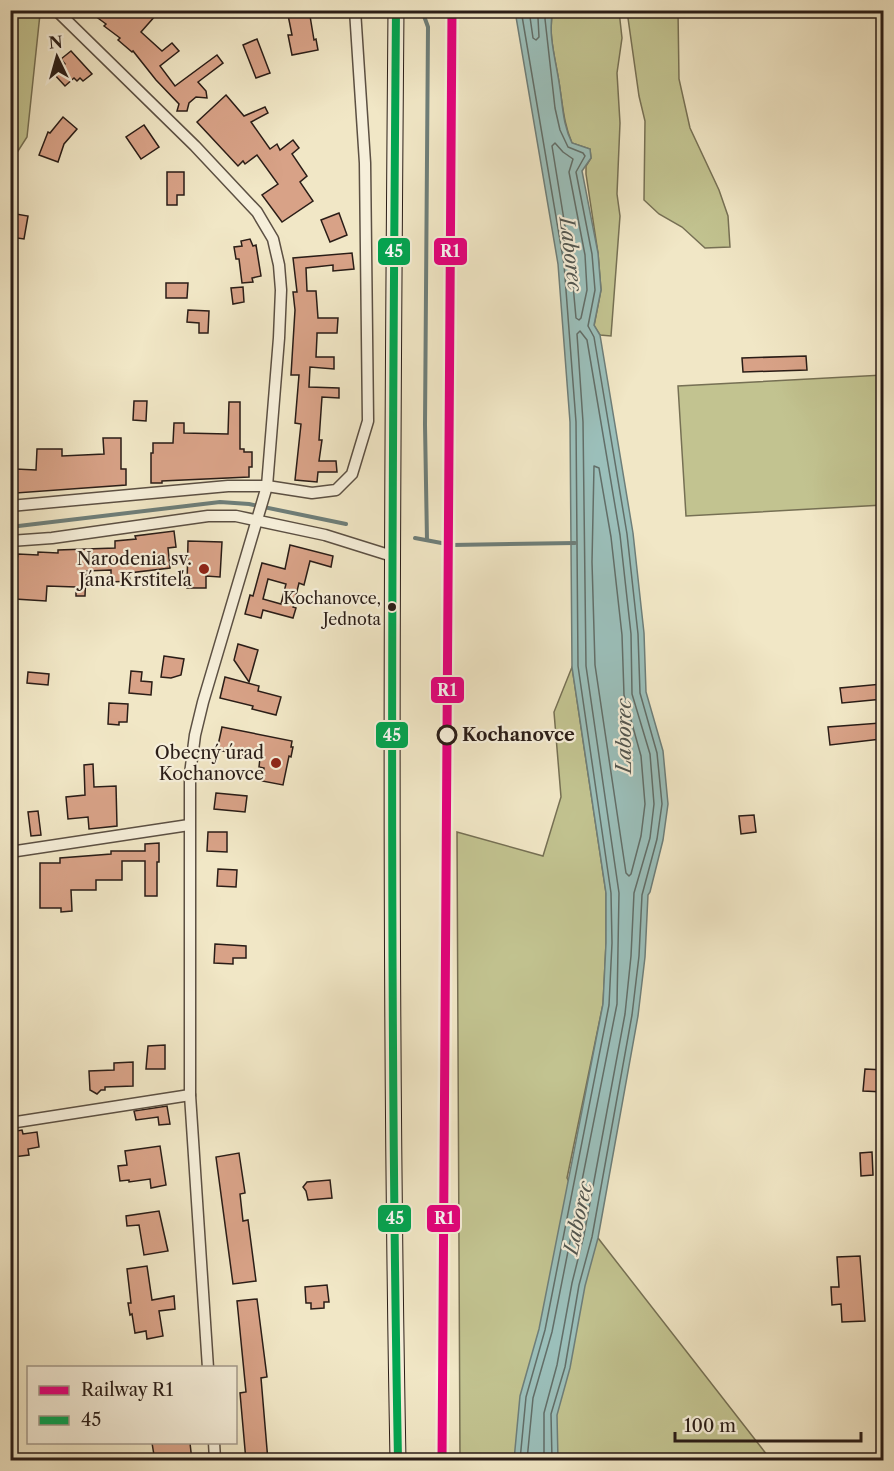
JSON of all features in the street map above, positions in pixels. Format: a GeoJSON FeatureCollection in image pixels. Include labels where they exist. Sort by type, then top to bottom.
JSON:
{"type":"FeatureCollection","features":[{"type":"Feature","properties":{"kind":"main road"},"geometry":{"type":"LineString","coordinates":[[396,10],[395,423],[392,556],[392,1055],[398,1461]]}},
{"type":"Feature","properties":{"kind":"street"},"geometry":{"type":"LineString","coordinates":[[56,10],[195,146],[257,212],[273,238],[279,265],[281,290],[276,386],[267,486],[198,724],[190,774],[190,1095],[208,1366]]}},
{"type":"Feature","properties":{"kind":"street"},"geometry":{"type":"LineString","coordinates":[[10,506],[228,486],[267,486],[312,493],[336,490],[352,474],[368,421],[365,163],[355,10]]}},
{"type":"Feature","properties":{"kind":"street"},"geometry":{"type":"LineString","coordinates":[[10,541],[52,538],[208,516],[258,516],[392,556]]}},
{"type":"Feature","properties":{"kind":"street"},"geometry":{"type":"LineString","coordinates":[[10,852],[189,825]]}},
{"type":"Feature","properties":{"kind":"street"},"geometry":{"type":"LineString","coordinates":[[10,1123],[190,1095]]}},
{"type":"Feature","properties":{"kind":"street"},"geometry":{"type":"LineString","coordinates":[[214,1444],[215,1461]]}},
{"type":"Feature","properties":{"kind":"green space"},"geometry":{"type":"Polygon","coordinates":[[[11,10],[37,11],[40,14],[27,137],[11,162],[11,10]]]}},
{"type":"Feature","properties":{"kind":"green space"},"geometry":{"type":"Polygon","coordinates":[[[553,11],[619,11],[622,38],[617,73],[620,123],[617,194],[620,216],[611,336],[600,335],[594,326],[601,290],[586,174],[586,166],[591,158],[590,149],[572,143],[567,129],[552,40],[553,11]]]}},
{"type":"Feature","properties":{"kind":"green space"},"geometry":{"type":"Polygon","coordinates":[[[627,11],[678,11],[679,79],[690,128],[719,190],[728,216],[730,247],[705,248],[682,227],[659,214],[644,200],[645,121],[639,96],[627,11]]]}},
{"type":"Feature","properties":{"kind":"green space"},"geometry":{"type":"Polygon","coordinates":[[[883,375],[883,505],[686,516],[678,386],[883,375]]]}},
{"type":"Feature","properties":{"kind":"green space"},"geometry":{"type":"Polygon","coordinates":[[[572,667],[606,893],[606,943],[603,1004],[567,1178],[598,1238],[771,1460],[460,1460],[457,832],[543,856],[561,797],[554,712],[572,667]]]}},
{"type":"Feature","properties":{"kind":"water","name":"Laborec"},"geometry":{"type":"Polygon","coordinates":[[[553,10],[552,39],[567,130],[572,143],[590,149],[591,158],[582,171],[598,253],[601,290],[594,325],[600,335],[633,533],[644,633],[646,692],[663,751],[668,804],[663,840],[648,895],[645,957],[638,1016],[598,1238],[585,1286],[570,1368],[557,1415],[558,1460],[514,1460],[520,1396],[539,1329],[603,1004],[606,943],[606,893],[572,667],[570,422],[558,264],[515,11],[553,10]]]}},
{"type":"Feature","properties":{"kind":"building"},"geometry":{"type":"Polygon","coordinates":[[[87,10],[151,10],[156,15],[141,32],[162,51],[172,43],[179,51],[160,66],[175,86],[217,55],[223,63],[198,82],[206,91],[207,98],[196,97],[189,103],[187,111],[177,111],[179,104],[133,51],[104,26],[106,24],[87,10]]]}},
{"type":"Feature","properties":{"kind":"building"},"geometry":{"type":"Polygon","coordinates":[[[287,10],[309,10],[318,50],[292,55],[288,35],[292,35],[287,10]]]}},
{"type":"Feature","properties":{"kind":"building"},"geometry":{"type":"Polygon","coordinates":[[[257,39],[270,73],[256,78],[243,45],[257,39]]]}},
{"type":"Feature","properties":{"kind":"building"},"geometry":{"type":"Polygon","coordinates":[[[71,51],[92,74],[83,81],[80,78],[77,81],[74,78],[65,86],[54,74],[65,64],[61,59],[71,51]]]}},
{"type":"Feature","properties":{"kind":"building"},"geometry":{"type":"Polygon","coordinates":[[[226,95],[244,116],[265,107],[268,113],[251,122],[270,149],[277,144],[280,150],[293,140],[299,148],[292,154],[307,176],[300,182],[313,201],[282,222],[262,195],[278,184],[257,155],[245,164],[243,161],[238,166],[197,122],[226,95]]]}},
{"type":"Feature","properties":{"kind":"building"},"geometry":{"type":"Polygon","coordinates":[[[63,117],[77,129],[64,144],[58,162],[39,155],[48,132],[50,133],[63,117]]]}},
{"type":"Feature","properties":{"kind":"building"},"geometry":{"type":"Polygon","coordinates":[[[144,125],[159,147],[141,159],[126,137],[144,125]]]}},
{"type":"Feature","properties":{"kind":"building"},"geometry":{"type":"Polygon","coordinates":[[[167,172],[184,172],[184,195],[177,195],[177,205],[167,205],[167,172]]]}},
{"type":"Feature","properties":{"kind":"building"},"geometry":{"type":"Polygon","coordinates":[[[10,213],[28,216],[24,239],[10,237],[10,213]]]}},
{"type":"Feature","properties":{"kind":"building"},"geometry":{"type":"Polygon","coordinates":[[[339,213],[347,235],[330,242],[321,220],[339,213]]]}},
{"type":"Feature","properties":{"kind":"building"},"geometry":{"type":"Polygon","coordinates":[[[250,239],[253,246],[256,245],[261,276],[252,278],[253,282],[242,283],[239,259],[236,259],[234,247],[242,246],[241,241],[250,239]]]}},
{"type":"Feature","properties":{"kind":"building"},"geometry":{"type":"Polygon","coordinates":[[[352,253],[354,269],[333,271],[333,265],[306,268],[307,291],[316,291],[318,318],[338,318],[337,333],[317,333],[316,357],[334,357],[334,369],[310,367],[309,387],[339,388],[339,398],[322,397],[319,440],[322,440],[319,461],[336,461],[337,472],[318,472],[317,482],[295,480],[301,424],[295,423],[299,375],[291,375],[295,310],[293,292],[297,292],[293,258],[352,253]]]}},
{"type":"Feature","properties":{"kind":"building"},"geometry":{"type":"Polygon","coordinates":[[[166,283],[188,283],[187,298],[166,298],[166,283]]]}},
{"type":"Feature","properties":{"kind":"building"},"geometry":{"type":"Polygon","coordinates":[[[243,287],[244,302],[233,304],[231,288],[243,287]]]}},
{"type":"Feature","properties":{"kind":"building"},"geometry":{"type":"Polygon","coordinates":[[[188,310],[209,311],[208,333],[199,333],[199,323],[187,322],[188,310]]]}},
{"type":"Feature","properties":{"kind":"building"},"geometry":{"type":"Polygon","coordinates":[[[806,356],[807,370],[743,372],[742,358],[806,356]]]}},
{"type":"Feature","properties":{"kind":"building"},"geometry":{"type":"Polygon","coordinates":[[[134,401],[147,401],[146,421],[133,420],[134,401]]]}},
{"type":"Feature","properties":{"kind":"building"},"geometry":{"type":"Polygon","coordinates":[[[229,402],[240,402],[240,449],[244,449],[244,452],[252,452],[249,477],[151,483],[153,443],[173,443],[174,423],[184,423],[184,433],[228,434],[229,402]]]}},
{"type":"Feature","properties":{"kind":"building"},"geometry":{"type":"Polygon","coordinates":[[[103,438],[121,438],[121,469],[126,469],[126,485],[16,493],[16,469],[36,470],[37,449],[62,449],[62,456],[104,454],[103,438]]]}},
{"type":"Feature","properties":{"kind":"building"},"geometry":{"type":"Polygon","coordinates":[[[174,531],[176,547],[168,548],[170,568],[129,573],[130,581],[111,582],[111,570],[86,571],[85,596],[76,596],[76,587],[47,586],[46,601],[15,599],[16,582],[10,582],[10,559],[17,560],[18,554],[38,555],[38,552],[58,553],[58,550],[115,548],[115,541],[174,531]]]}},
{"type":"Feature","properties":{"kind":"building","name":"Narodenia sv. Jána Krstiteľa"},"geometry":{"type":"Polygon","coordinates":[[[188,541],[222,542],[220,577],[206,576],[206,588],[187,588],[188,541]]]}},
{"type":"Feature","properties":{"kind":"building"},"geometry":{"type":"Polygon","coordinates":[[[290,545],[333,556],[331,567],[310,561],[304,585],[299,583],[293,607],[296,608],[293,618],[263,610],[261,618],[245,614],[250,595],[253,596],[262,563],[285,569],[290,545]],[[268,579],[263,599],[281,604],[286,584],[268,579]]]}},
{"type":"Feature","properties":{"kind":"building"},"geometry":{"type":"Polygon","coordinates":[[[238,644],[258,650],[249,682],[234,660],[238,644]]]}},
{"type":"Feature","properties":{"kind":"building"},"geometry":{"type":"Polygon","coordinates":[[[164,656],[184,659],[181,675],[171,678],[161,677],[164,656]]]}},
{"type":"Feature","properties":{"kind":"building"},"geometry":{"type":"Polygon","coordinates":[[[131,671],[142,672],[141,681],[152,682],[151,695],[129,693],[131,671]]]}},
{"type":"Feature","properties":{"kind":"building"},"geometry":{"type":"Polygon","coordinates":[[[28,672],[49,674],[48,685],[27,683],[28,672]]]}},
{"type":"Feature","properties":{"kind":"building"},"geometry":{"type":"Polygon","coordinates":[[[225,677],[259,686],[258,691],[281,697],[276,715],[252,709],[253,706],[220,698],[225,677]]]}},
{"type":"Feature","properties":{"kind":"building"},"geometry":{"type":"Polygon","coordinates":[[[882,684],[883,699],[842,703],[840,688],[882,684]]]}},
{"type":"Feature","properties":{"kind":"building"},"geometry":{"type":"Polygon","coordinates":[[[109,703],[128,704],[127,722],[119,722],[119,725],[108,724],[109,703]]]}},
{"type":"Feature","properties":{"kind":"building"},"geometry":{"type":"Polygon","coordinates":[[[884,724],[884,737],[881,739],[830,745],[828,727],[884,724]]]}},
{"type":"Feature","properties":{"kind":"building"},"geometry":{"type":"Polygon","coordinates":[[[222,727],[292,741],[291,757],[289,756],[283,785],[262,781],[264,768],[259,767],[260,758],[217,750],[222,727]]]}},
{"type":"Feature","properties":{"kind":"building"},"geometry":{"type":"Polygon","coordinates":[[[93,764],[94,787],[116,786],[117,826],[89,829],[88,817],[68,819],[66,797],[85,795],[84,765],[93,764]]]}},
{"type":"Feature","properties":{"kind":"building"},"geometry":{"type":"Polygon","coordinates":[[[216,793],[247,796],[245,812],[214,809],[216,793]]]}},
{"type":"Feature","properties":{"kind":"building"},"geometry":{"type":"Polygon","coordinates":[[[38,811],[41,835],[31,836],[28,812],[38,811]]]}},
{"type":"Feature","properties":{"kind":"building"},"geometry":{"type":"Polygon","coordinates":[[[754,815],[756,832],[741,834],[739,816],[754,815]]]}},
{"type":"Feature","properties":{"kind":"building"},"geometry":{"type":"Polygon","coordinates":[[[208,832],[227,832],[227,852],[207,851],[208,832]]]}},
{"type":"Feature","properties":{"kind":"building"},"geometry":{"type":"Polygon","coordinates":[[[159,843],[157,896],[145,896],[145,861],[122,861],[122,880],[96,880],[96,890],[71,890],[72,911],[61,912],[61,908],[40,908],[40,863],[60,863],[60,858],[111,854],[111,851],[145,851],[145,844],[159,843]]]}},
{"type":"Feature","properties":{"kind":"building"},"geometry":{"type":"Polygon","coordinates":[[[218,869],[237,870],[236,887],[217,886],[218,869]]]}},
{"type":"Feature","properties":{"kind":"building"},"geometry":{"type":"Polygon","coordinates":[[[215,944],[246,946],[246,958],[233,958],[233,964],[214,963],[215,944]]]}},
{"type":"Feature","properties":{"kind":"building"},"geometry":{"type":"Polygon","coordinates":[[[165,1045],[165,1069],[146,1069],[148,1046],[165,1045]]]}},
{"type":"Feature","properties":{"kind":"building"},"geometry":{"type":"Polygon","coordinates":[[[133,1062],[133,1086],[105,1087],[105,1090],[97,1094],[90,1090],[89,1071],[114,1070],[114,1063],[133,1062]]]}},
{"type":"Feature","properties":{"kind":"building"},"geometry":{"type":"Polygon","coordinates":[[[865,1069],[884,1070],[884,1092],[863,1091],[865,1069]]]}},
{"type":"Feature","properties":{"kind":"building"},"geometry":{"type":"Polygon","coordinates":[[[167,1106],[170,1124],[159,1125],[158,1117],[136,1120],[134,1111],[167,1106]]]}},
{"type":"Feature","properties":{"kind":"building"},"geometry":{"type":"Polygon","coordinates":[[[22,1130],[23,1134],[37,1132],[39,1147],[28,1149],[29,1155],[13,1157],[10,1132],[22,1130]]]}},
{"type":"Feature","properties":{"kind":"building"},"geometry":{"type":"Polygon","coordinates":[[[160,1146],[166,1185],[151,1188],[150,1179],[120,1181],[118,1166],[127,1165],[125,1151],[160,1146]]]}},
{"type":"Feature","properties":{"kind":"building"},"geometry":{"type":"Polygon","coordinates":[[[872,1152],[873,1175],[861,1176],[860,1153],[872,1152]]]}},
{"type":"Feature","properties":{"kind":"building"},"geometry":{"type":"Polygon","coordinates":[[[239,1153],[245,1193],[240,1194],[243,1221],[248,1220],[256,1281],[233,1284],[216,1157],[239,1153]]]}},
{"type":"Feature","properties":{"kind":"building"},"geometry":{"type":"Polygon","coordinates":[[[330,1180],[332,1198],[308,1200],[303,1187],[307,1182],[330,1180]]]}},
{"type":"Feature","properties":{"kind":"building"},"geometry":{"type":"Polygon","coordinates":[[[159,1211],[168,1251],[144,1255],[139,1225],[127,1226],[126,1216],[159,1211]]]}},
{"type":"Feature","properties":{"kind":"building"},"geometry":{"type":"Polygon","coordinates":[[[860,1256],[865,1321],[842,1322],[841,1304],[832,1305],[831,1287],[839,1287],[837,1257],[860,1256]]]}},
{"type":"Feature","properties":{"kind":"building"},"geometry":{"type":"Polygon","coordinates":[[[147,1266],[152,1300],[174,1296],[175,1309],[159,1311],[163,1336],[147,1339],[146,1331],[135,1333],[128,1303],[131,1303],[127,1269],[147,1266]]]}},
{"type":"Feature","properties":{"kind":"building"},"geometry":{"type":"Polygon","coordinates":[[[327,1285],[329,1302],[324,1302],[324,1308],[311,1309],[311,1303],[306,1303],[305,1287],[327,1285]]]}},
{"type":"Feature","properties":{"kind":"building"},"geometry":{"type":"Polygon","coordinates":[[[257,1299],[267,1377],[261,1378],[268,1461],[246,1461],[240,1393],[246,1392],[237,1301],[257,1299]]]}},
{"type":"Feature","properties":{"kind":"building"},"geometry":{"type":"Polygon","coordinates":[[[152,1444],[190,1444],[192,1461],[155,1461],[152,1444]]]}},
{"type":"Feature","properties":{"kind":"waterway"},"geometry":{"type":"LineString","coordinates":[[417,10],[424,16],[428,27],[425,425],[427,540]]}},
{"type":"Feature","properties":{"kind":"waterway"},"geometry":{"type":"LineString","coordinates":[[10,527],[220,502],[249,504],[346,524]]}},
{"type":"Feature","properties":{"kind":"waterway"},"geometry":{"type":"LineString","coordinates":[[415,538],[452,545],[575,543]]}},
{"type":"Feature","properties":{"kind":"rail line","name":"R1"},"geometry":{"type":"LineString","coordinates":[[442,1460],[452,10]]}},
{"type":"Feature","properties":{"kind":"transit line","name":"45"},"geometry":{"type":"LineString","coordinates":[[396,10],[392,917],[398,1460]]}},
{"type":"Feature","properties":{"kind":"place","name":"Narodenia sv. Jána Krstiteľa"},"geometry":{"type":"Point","coordinates":[204,569]}},
{"type":"Feature","properties":{"kind":"place","name":"Kochanovce, Jednota"},"geometry":{"type":"Point","coordinates":[392,607]}},
{"type":"Feature","properties":{"kind":"place","name":"Kochanovce"},"geometry":{"type":"Point","coordinates":[447,735]}},
{"type":"Feature","properties":{"kind":"place","name":"Obecný úrad Kochanovce"},"geometry":{"type":"Point","coordinates":[276,763]}}]}
